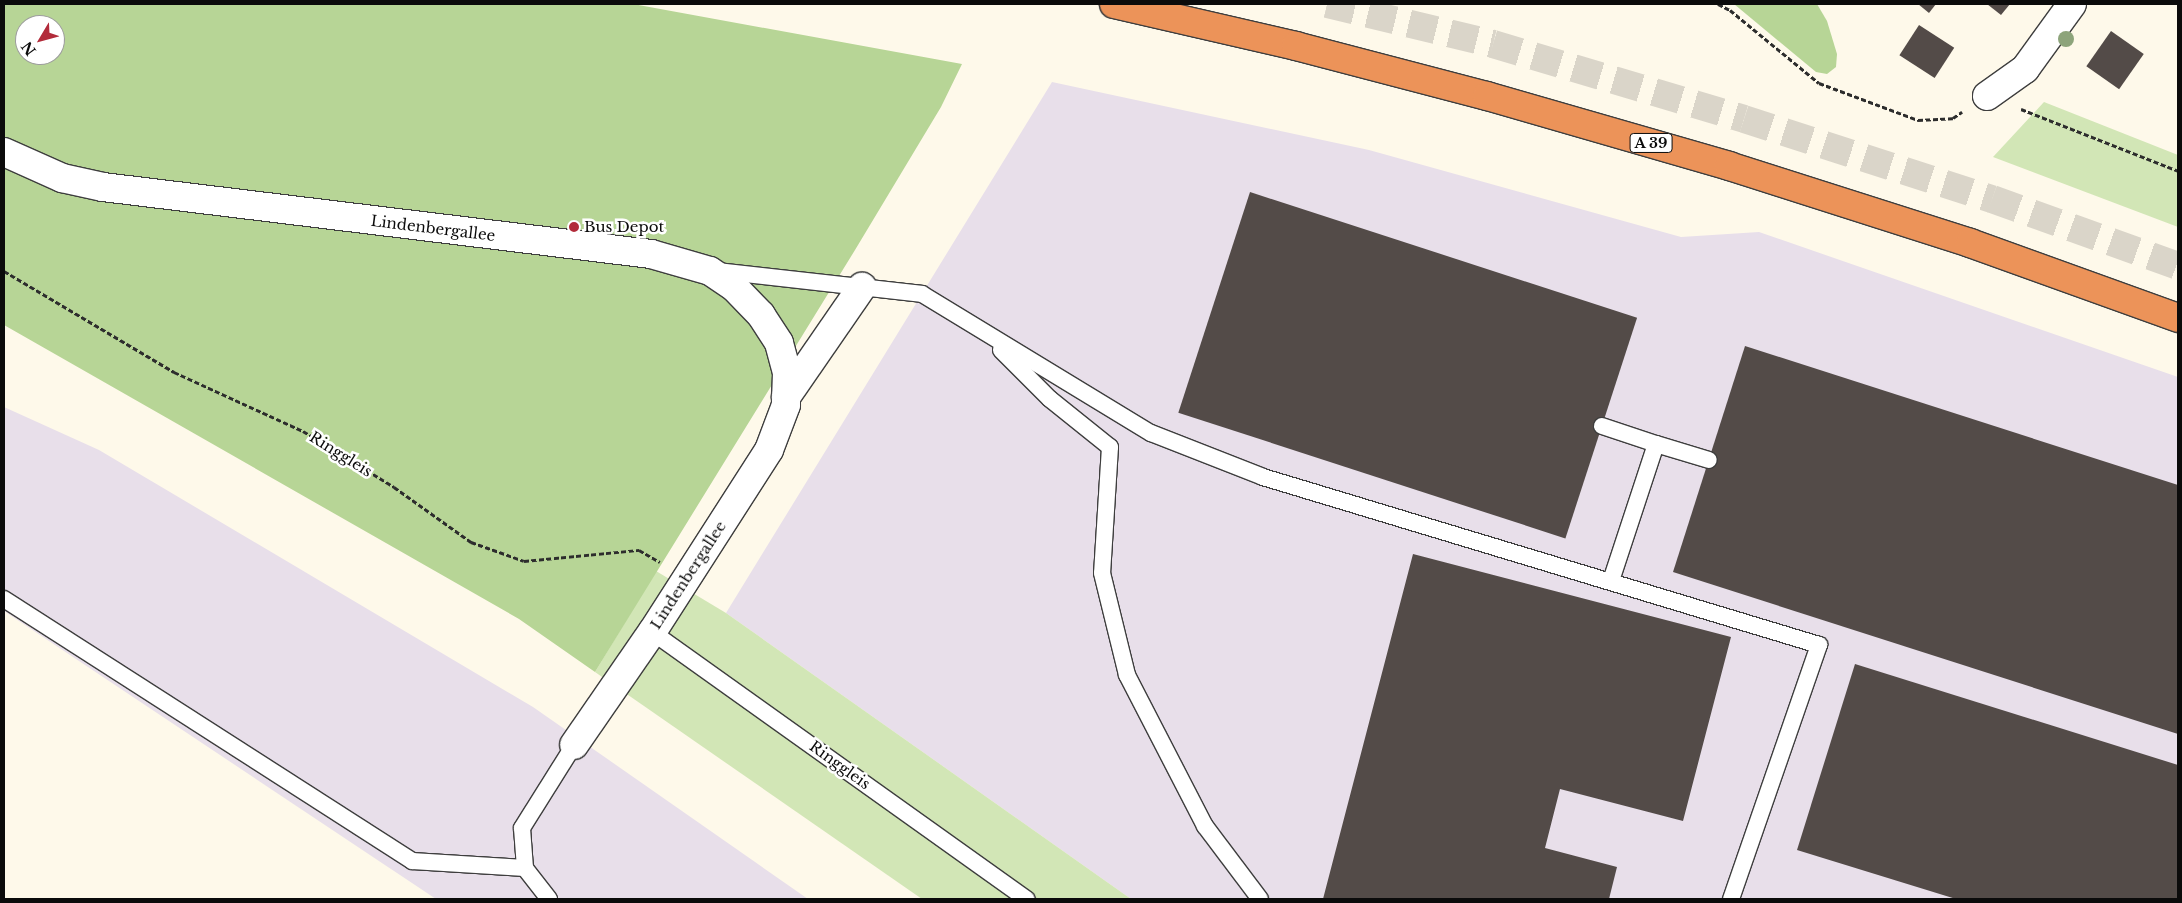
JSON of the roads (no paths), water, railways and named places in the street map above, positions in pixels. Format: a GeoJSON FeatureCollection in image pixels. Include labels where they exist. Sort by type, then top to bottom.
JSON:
{"type":"FeatureCollection","features":[{"type":"Feature","properties":{"kind":"highway","name":"A 39"},"geometry":{"type":"LineString","coordinates":[[1114,4],[1458,89],[1729,166],[1970,243],[2178,318]]}},
{"type":"Feature","properties":{"kind":"street"},"geometry":{"type":"LineString","coordinates":[[1987,96],[2025,69],[2072,4]]}},
{"type":"Feature","properties":{"kind":"street","name":"Lindenbergallee"},"geometry":{"type":"LineString","coordinates":[[4,152],[62,178],[103,186],[651,254],[710,271],[734,287],[761,314],[779,343],[787,373],[786,397],[769,450],[652,632],[574,745]]}},
{"type":"Feature","properties":{"kind":"street","name":"Lindenbergallee"},"geometry":{"type":"LineString","coordinates":[[786,397],[862,286]]}},
{"type":"Feature","properties":{"kind":"lane"},"geometry":{"type":"LineString","coordinates":[[710,271],[922,294],[1151,433],[1263,477],[1819,645],[1731,899]]}},
{"type":"Feature","properties":{"kind":"lane"},"geometry":{"type":"LineString","coordinates":[[980,330],[1050,399],[1110,447],[1102,573],[1127,676],[1205,826],[1260,899]]}},
{"type":"Feature","properties":{"kind":"lane"},"geometry":{"type":"LineString","coordinates":[[1602,426],[1709,460]]}},
{"type":"Feature","properties":{"kind":"lane"},"geometry":{"type":"LineString","coordinates":[[1611,581],[1656,444]]}},
{"type":"Feature","properties":{"kind":"lane"},"geometry":{"type":"LineString","coordinates":[[4,599],[412,861],[525,868]]}},
{"type":"Feature","properties":{"kind":"lane","name":"Ringgleis"},"geometry":{"type":"LineString","coordinates":[[652,632],[1027,899]]}},
{"type":"Feature","properties":{"kind":"lane"},"geometry":{"type":"LineString","coordinates":[[549,899],[525,868],[522,828],[574,745]]}},
{"type":"Feature","properties":{"kind":"tunnel"},"geometry":{"type":"LineString","coordinates":[[1327,4],[1493,44],[1744,119],[1992,199],[2178,266]]}},
{"type":"Feature","properties":{"kind":"place","name":"Bus Depot"},"geometry":{"type":"Point","coordinates":[574,227]}}]}
